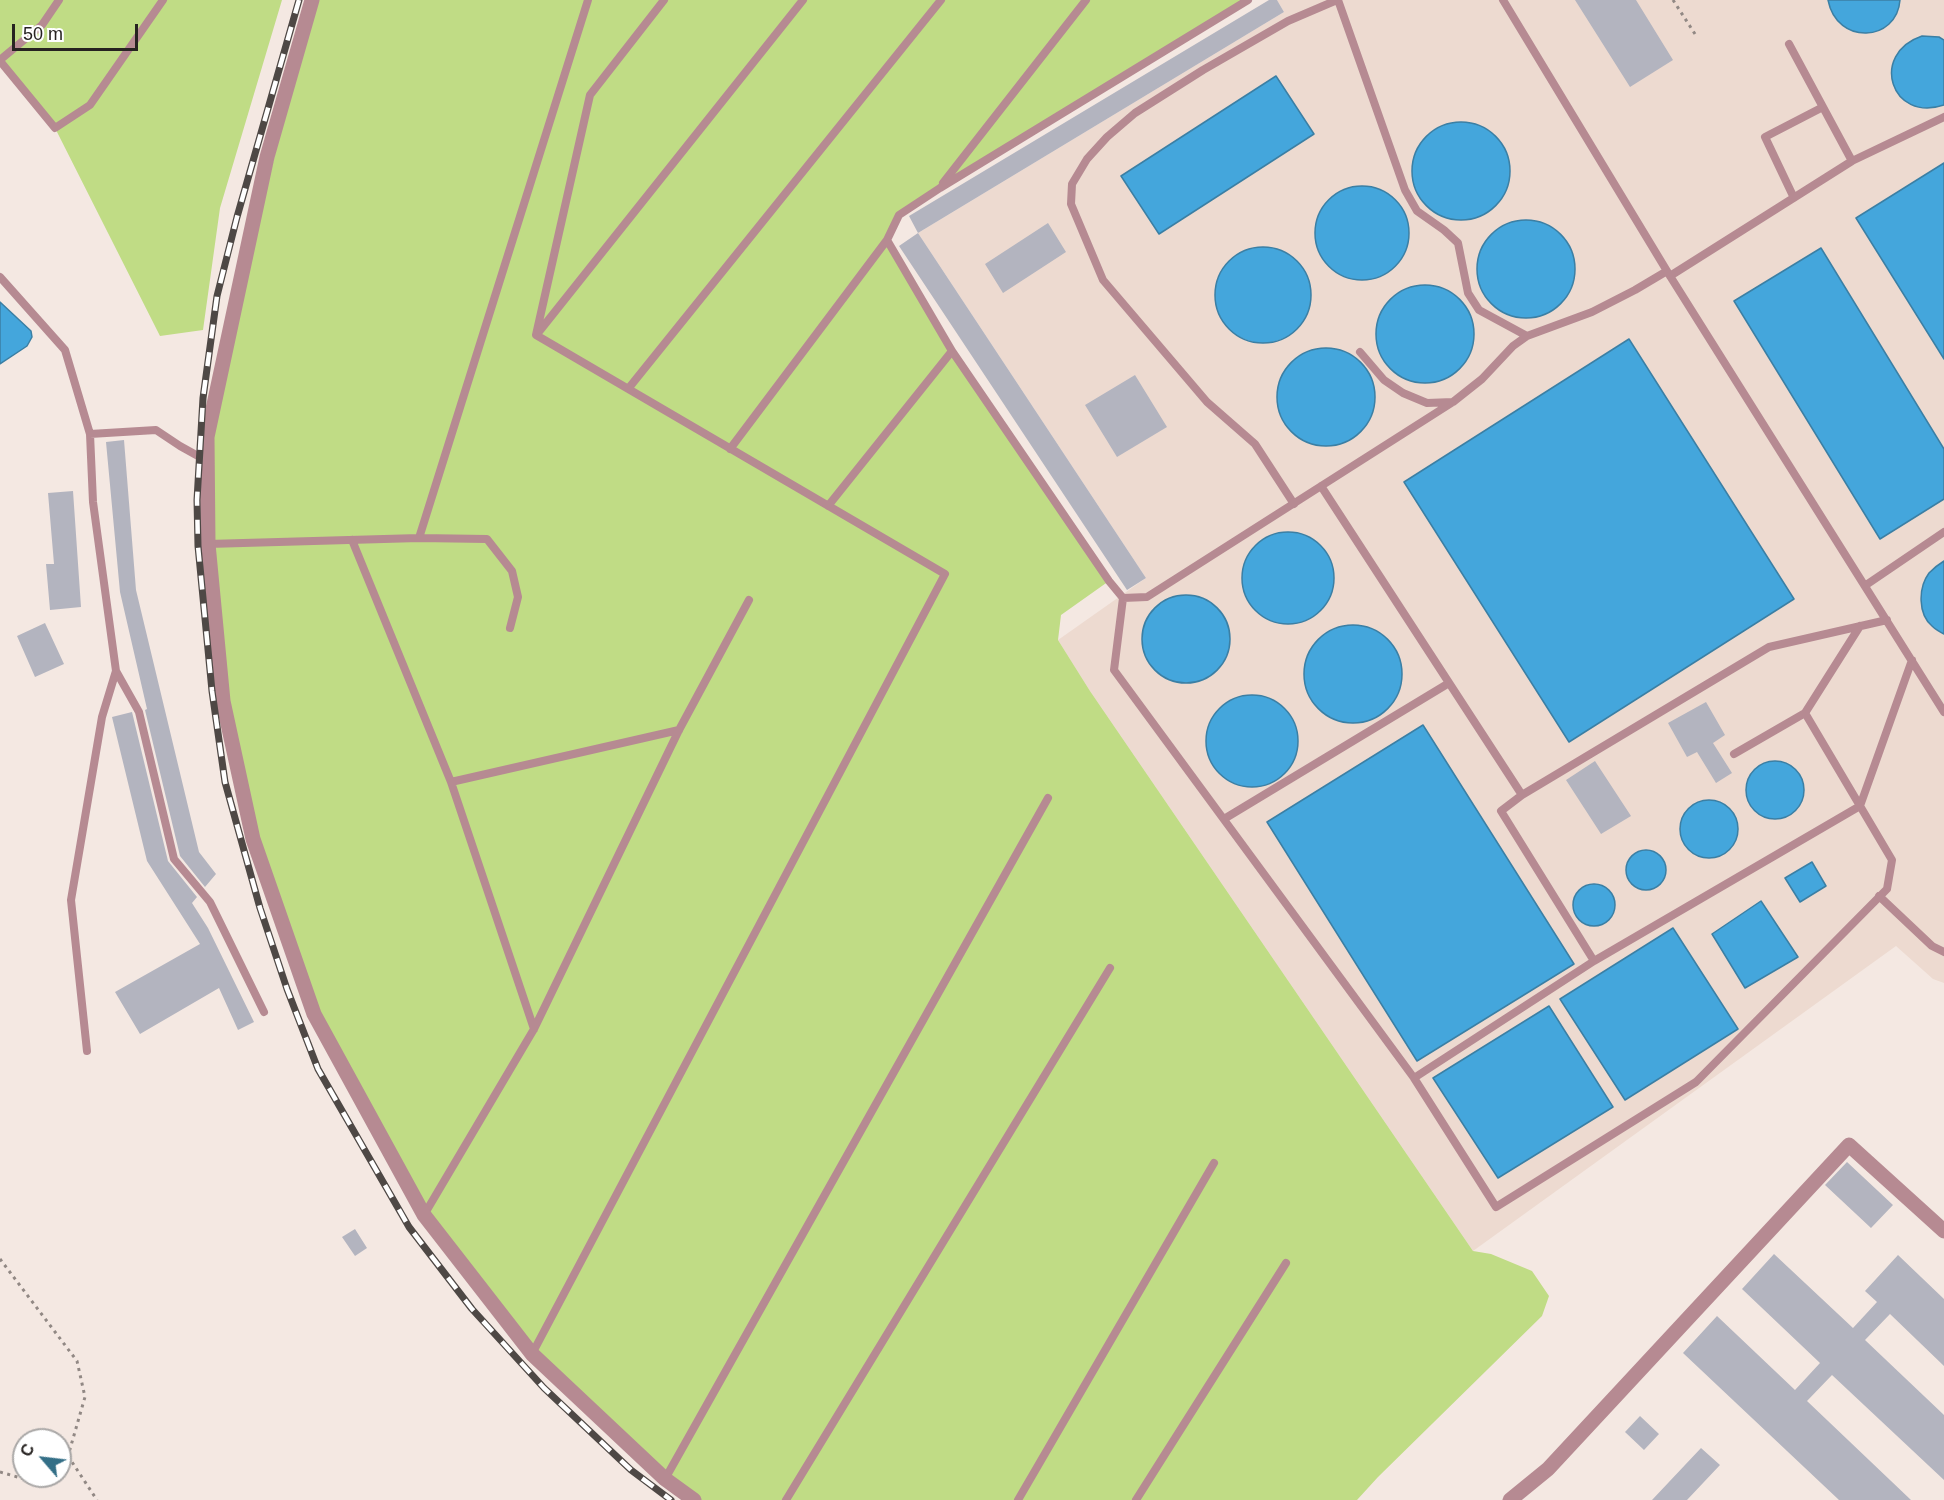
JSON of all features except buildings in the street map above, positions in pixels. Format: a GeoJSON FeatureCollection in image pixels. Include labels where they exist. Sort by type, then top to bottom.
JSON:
{"type":"FeatureCollection","features":[{"type":"Feature","properties":{"kind":"street"},"geometry":{"type":"LineString","coordinates":[[312,0],[267,157],[207,437],[208,544],[223,700],[253,839],[314,1014],[424,1215],[532,1354],[665,1479],[694,1500]]}},
{"type":"Feature","properties":{"kind":"street"},"geometry":{"type":"LineString","coordinates":[[1510,1500],[1548,1469],[1849,1145],[1944,1231]]}},
{"type":"Feature","properties":{"kind":"lane"},"geometry":{"type":"LineString","coordinates":[[59,0],[42,24],[0,60],[55,128],[90,105],[163,0]]}},
{"type":"Feature","properties":{"kind":"lane"},"geometry":{"type":"LineString","coordinates":[[419,538],[588,0]]}},
{"type":"Feature","properties":{"kind":"lane"},"geometry":{"type":"LineString","coordinates":[[536,335],[590,95],[664,0]]}},
{"type":"Feature","properties":{"kind":"lane"},"geometry":{"type":"LineString","coordinates":[[536,335],[803,0]]}},
{"type":"Feature","properties":{"kind":"lane"},"geometry":{"type":"LineString","coordinates":[[628,389],[941,0]]}},
{"type":"Feature","properties":{"kind":"lane"},"geometry":{"type":"LineString","coordinates":[[939,188],[1086,0]]}},
{"type":"Feature","properties":{"kind":"lane"},"geometry":{"type":"LineString","coordinates":[[730,448],[887,240],[899,215],[939,188],[1248,0]]}},
{"type":"Feature","properties":{"kind":"lane"},"geometry":{"type":"LineString","coordinates":[[1294,504],[1255,444],[1207,402],[1103,280],[1071,204],[1072,184],[1087,159],[1107,137],[1135,114],[1203,70],[1288,21],[1337,0],[1405,190],[1418,212],[1458,243],[1468,293],[1479,310],[1527,336]]}},
{"type":"Feature","properties":{"kind":"lane"},"geometry":{"type":"LineString","coordinates":[[1503,0],[1669,273],[1944,712]]}},
{"type":"Feature","properties":{"kind":"lane"},"geometry":{"type":"LineString","coordinates":[[1789,44],[1852,161]]}},
{"type":"Feature","properties":{"kind":"lane"},"geometry":{"type":"LineString","coordinates":[[1794,198],[1765,137],[1823,107]]}},
{"type":"Feature","properties":{"kind":"lane"},"geometry":{"type":"LineString","coordinates":[[1123,598],[1147,597],[1453,402],[1482,379],[1513,346],[1527,336],[1592,312],[1635,291],[1669,273],[1852,161],[1944,117]]}},
{"type":"Feature","properties":{"kind":"lane"},"geometry":{"type":"LineString","coordinates":[[887,240],[952,351],[1102,571],[1123,598],[1114,670],[1414,1078],[1496,1207],[1696,1082],[1887,889],[1892,860],[1805,713]]}},
{"type":"Feature","properties":{"kind":"lane"},"geometry":{"type":"LineString","coordinates":[[0,277],[65,350],[90,434],[93,502],[116,671],[140,712],[174,859],[210,902],[264,1012]]}},
{"type":"Feature","properties":{"kind":"lane"},"geometry":{"type":"LineString","coordinates":[[532,1354],[945,574],[536,335]]}},
{"type":"Feature","properties":{"kind":"lane"},"geometry":{"type":"LineString","coordinates":[[828,506],[952,351]]}},
{"type":"Feature","properties":{"kind":"lane"},"geometry":{"type":"LineString","coordinates":[[1360,352],[1384,380],[1402,393],[1427,403],[1453,402]]}},
{"type":"Feature","properties":{"kind":"lane"},"geometry":{"type":"LineString","coordinates":[[90,434],[156,430],[207,460]]}},
{"type":"Feature","properties":{"kind":"lane"},"geometry":{"type":"LineString","coordinates":[[1321,486],[1522,795]]}},
{"type":"Feature","properties":{"kind":"lane"},"geometry":{"type":"LineString","coordinates":[[1866,585],[1944,532]]}},
{"type":"Feature","properties":{"kind":"lane"},"geometry":{"type":"LineString","coordinates":[[208,544],[419,538],[487,539],[512,571],[518,597],[510,628]]}},
{"type":"Feature","properties":{"kind":"lane"},"geometry":{"type":"LineString","coordinates":[[352,540],[451,782],[534,1029]]}},
{"type":"Feature","properties":{"kind":"lane"},"geometry":{"type":"LineString","coordinates":[[424,1215],[534,1029],[679,730],[749,600]]}},
{"type":"Feature","properties":{"kind":"lane"},"geometry":{"type":"LineString","coordinates":[[1594,961],[1501,811],[1522,795],[1769,647],[1887,620]]}},
{"type":"Feature","properties":{"kind":"lane"},"geometry":{"type":"LineString","coordinates":[[1734,754],[1805,713],[1860,626]]}},
{"type":"Feature","properties":{"kind":"lane"},"geometry":{"type":"LineString","coordinates":[[1414,1078],[1594,961],[1860,806],[1912,660]]}},
{"type":"Feature","properties":{"kind":"lane"},"geometry":{"type":"LineString","coordinates":[[87,1051],[71,900],[102,717],[116,671]]}},
{"type":"Feature","properties":{"kind":"lane"},"geometry":{"type":"LineString","coordinates":[[1224,819],[1449,683]]}},
{"type":"Feature","properties":{"kind":"lane"},"geometry":{"type":"LineString","coordinates":[[451,782],[679,730]]}},
{"type":"Feature","properties":{"kind":"lane"},"geometry":{"type":"LineString","coordinates":[[665,1479],[1048,798]]}},
{"type":"Feature","properties":{"kind":"lane"},"geometry":{"type":"LineString","coordinates":[[1879,897],[1932,946],[1944,952]]}},
{"type":"Feature","properties":{"kind":"lane"},"geometry":{"type":"LineString","coordinates":[[786,1500],[1110,968]]}},
{"type":"Feature","properties":{"kind":"lane"},"geometry":{"type":"LineString","coordinates":[[1018,1500],[1214,1163]]}},
{"type":"Feature","properties":{"kind":"lane"},"geometry":{"type":"LineString","coordinates":[[1136,1500],[1286,1263]]}},
{"type":"Feature","properties":{"kind":"path"},"geometry":{"type":"LineString","coordinates":[[1673,0],[1695,34]]}},
{"type":"Feature","properties":{"kind":"path"},"geometry":{"type":"LineString","coordinates":[[0,1259],[77,1361],[85,1397],[72,1442]]}},
{"type":"Feature","properties":{"kind":"path"},"geometry":{"type":"LineString","coordinates":[[72,1462],[97,1500]]}},
{"type":"Feature","properties":{"kind":"shaded area"},"geometry":{"type":"Polygon","coordinates":[[[1277,0],[1944,0],[1944,983],[1933,979],[1896,946],[1473,1251],[1090,691],[1058,640],[1146,578],[918,233],[1284,12],[1277,0]]]}},
{"type":"Feature","properties":{"kind":"green space"},"geometry":{"type":"Polygon","coordinates":[[[0,0],[282,0],[220,208],[203,330],[160,336],[55,128],[0,61],[0,0]]]}},
{"type":"Feature","properties":{"kind":"green space"},"geometry":{"type":"Polygon","coordinates":[[[312,0],[1248,0],[899,215],[887,240],[952,351],[1109,581],[1061,615],[1058,640],[1090,691],[1473,1251],[1491,1254],[1532,1271],[1549,1296],[1542,1316],[1357,1500],[694,1500],[532,1354],[424,1215],[314,1014],[253,839],[223,701],[207,437],[312,0]]]}},
{"type":"Feature","properties":{"kind":"water"},"geometry":{"type":"Polygon","coordinates":[[[1828,0],[1900,0],[1896,14],[1889,24],[1878,31],[1866,33],[1854,31],[1843,25],[1834,15],[1828,0]]]}},
{"type":"Feature","properties":{"kind":"water"},"geometry":{"type":"Polygon","coordinates":[[[1922,36],[1939,37],[1944,40],[1944,105],[1926,108],[1911,104],[1900,96],[1893,84],[1892,70],[1896,57],[1906,45],[1922,36]]]}},
{"type":"Feature","properties":{"kind":"water"},"geometry":{"type":"Polygon","coordinates":[[[1276,76],[1314,134],[1159,234],[1121,176],[1276,76]]]}},
{"type":"Feature","properties":{"kind":"water"},"geometry":{"type":"Polygon","coordinates":[[[1461,122],[1480,125],[1496,136],[1507,152],[1510,171],[1507,190],[1496,206],[1480,217],[1461,220],[1442,217],[1426,206],[1415,190],[1412,171],[1415,152],[1426,136],[1442,125],[1461,122]]]}},
{"type":"Feature","properties":{"kind":"water"},"geometry":{"type":"Polygon","coordinates":[[[1944,163],[1944,359],[1856,218],[1944,163]]]}},
{"type":"Feature","properties":{"kind":"water"},"geometry":{"type":"Polygon","coordinates":[[[1362,186],[1380,189],[1395,200],[1406,215],[1409,233],[1406,251],[1395,266],[1380,277],[1362,280],[1344,277],[1329,266],[1318,251],[1315,233],[1318,215],[1329,200],[1344,189],[1362,186]]]}},
{"type":"Feature","properties":{"kind":"water"},"geometry":{"type":"Polygon","coordinates":[[[1526,220],[1545,224],[1561,234],[1571,250],[1575,269],[1571,288],[1561,304],[1545,314],[1526,318],[1507,314],[1491,304],[1481,288],[1477,269],[1481,250],[1491,234],[1507,224],[1526,220]]]}},
{"type":"Feature","properties":{"kind":"water"},"geometry":{"type":"Polygon","coordinates":[[[1263,247],[1281,250],[1297,261],[1308,277],[1311,295],[1308,313],[1297,329],[1281,340],[1263,343],[1245,340],[1229,329],[1218,313],[1215,295],[1218,277],[1229,261],[1245,250],[1263,247]]]}},
{"type":"Feature","properties":{"kind":"water"},"geometry":{"type":"Polygon","coordinates":[[[1821,248],[1944,449],[1944,499],[1880,539],[1734,301],[1821,248]]]}},
{"type":"Feature","properties":{"kind":"water"},"geometry":{"type":"Polygon","coordinates":[[[1425,285],[1444,289],[1460,299],[1470,315],[1474,334],[1470,353],[1460,369],[1444,379],[1425,383],[1406,379],[1390,369],[1380,353],[1376,334],[1380,315],[1390,299],[1406,289],[1425,285]]]}},
{"type":"Feature","properties":{"kind":"water"},"geometry":{"type":"Polygon","coordinates":[[[0,302],[31,331],[32,337],[27,346],[0,364],[0,302]]]}},
{"type":"Feature","properties":{"kind":"water"},"geometry":{"type":"Polygon","coordinates":[[[1629,339],[1794,599],[1569,742],[1404,482],[1629,339]]]}},
{"type":"Feature","properties":{"kind":"water"},"geometry":{"type":"Polygon","coordinates":[[[1326,348],[1345,351],[1361,362],[1372,378],[1375,397],[1372,416],[1361,432],[1345,443],[1326,446],[1307,443],[1291,432],[1280,416],[1277,397],[1280,378],[1291,362],[1307,351],[1326,348]]]}},
{"type":"Feature","properties":{"kind":"water"},"geometry":{"type":"Polygon","coordinates":[[[1288,532],[1306,536],[1320,546],[1330,560],[1334,578],[1330,596],[1320,610],[1306,620],[1288,624],[1270,620],[1256,610],[1246,596],[1242,578],[1246,560],[1256,546],[1270,536],[1288,532]]]}},
{"type":"Feature","properties":{"kind":"water"},"geometry":{"type":"Polygon","coordinates":[[[1944,561],[1944,634],[1927,621],[1922,608],[1921,593],[1929,573],[1944,561]]]}},
{"type":"Feature","properties":{"kind":"water"},"geometry":{"type":"Polygon","coordinates":[[[1186,595],[1211,602],[1223,614],[1230,639],[1223,664],[1211,676],[1186,683],[1161,676],[1149,664],[1142,639],[1149,614],[1161,602],[1186,595]]]}},
{"type":"Feature","properties":{"kind":"water"},"geometry":{"type":"Polygon","coordinates":[[[1353,625],[1372,629],[1388,639],[1398,655],[1402,674],[1398,693],[1388,709],[1372,719],[1353,723],[1334,719],[1318,709],[1308,693],[1304,674],[1308,655],[1318,639],[1334,629],[1353,625]]]}},
{"type":"Feature","properties":{"kind":"water"},"geometry":{"type":"Polygon","coordinates":[[[1252,695],[1270,699],[1285,708],[1294,723],[1298,741],[1294,759],[1285,774],[1270,783],[1252,787],[1234,783],[1219,774],[1210,759],[1206,741],[1210,723],[1219,708],[1234,699],[1252,695]]]}},
{"type":"Feature","properties":{"kind":"water"},"geometry":{"type":"Polygon","coordinates":[[[1423,725],[1574,964],[1417,1061],[1267,822],[1423,725]]]}},
{"type":"Feature","properties":{"kind":"water"},"geometry":{"type":"Polygon","coordinates":[[[1769,761],[1781,761],[1796,769],[1804,784],[1804,796],[1796,811],[1781,819],[1769,819],[1754,811],[1746,796],[1746,784],[1754,769],[1769,761]]]}},
{"type":"Feature","properties":{"kind":"water"},"geometry":{"type":"Polygon","coordinates":[[[1709,800],[1720,802],[1733,813],[1738,829],[1736,840],[1725,853],[1709,858],[1698,856],[1685,845],[1680,829],[1682,818],[1693,805],[1709,800]]]}},
{"type":"Feature","properties":{"kind":"water"},"geometry":{"type":"Polygon","coordinates":[[[1646,850],[1654,851],[1660,856],[1665,862],[1665,878],[1660,884],[1654,889],[1646,890],[1638,889],[1632,884],[1627,878],[1626,870],[1627,862],[1632,856],[1638,851],[1646,850]]]}},
{"type":"Feature","properties":{"kind":"water"},"geometry":{"type":"Polygon","coordinates":[[[1812,862],[1826,886],[1800,902],[1785,878],[1812,862]]]}},
{"type":"Feature","properties":{"kind":"water"},"geometry":{"type":"Polygon","coordinates":[[[1594,884],[1609,890],[1615,905],[1609,920],[1594,926],[1579,920],[1573,905],[1579,890],[1594,884]]]}},
{"type":"Feature","properties":{"kind":"water"},"geometry":{"type":"Polygon","coordinates":[[[1761,901],[1798,957],[1745,988],[1712,934],[1761,901]]]}},
{"type":"Feature","properties":{"kind":"water"},"geometry":{"type":"Polygon","coordinates":[[[1673,928],[1738,1029],[1625,1100],[1560,999],[1673,928]]]}},
{"type":"Feature","properties":{"kind":"water"},"geometry":{"type":"Polygon","coordinates":[[[1549,1006],[1613,1107],[1498,1178],[1433,1078],[1549,1006]]]}},
{"type":"Feature","properties":{"kind":"railway"},"geometry":{"type":"LineString","coordinates":[[299,0],[237,217],[217,296],[203,398],[197,500],[198,546],[212,691],[225,782],[260,908],[287,989],[318,1069],[409,1227],[472,1309],[544,1388],[631,1470],[671,1500]]}}]}
